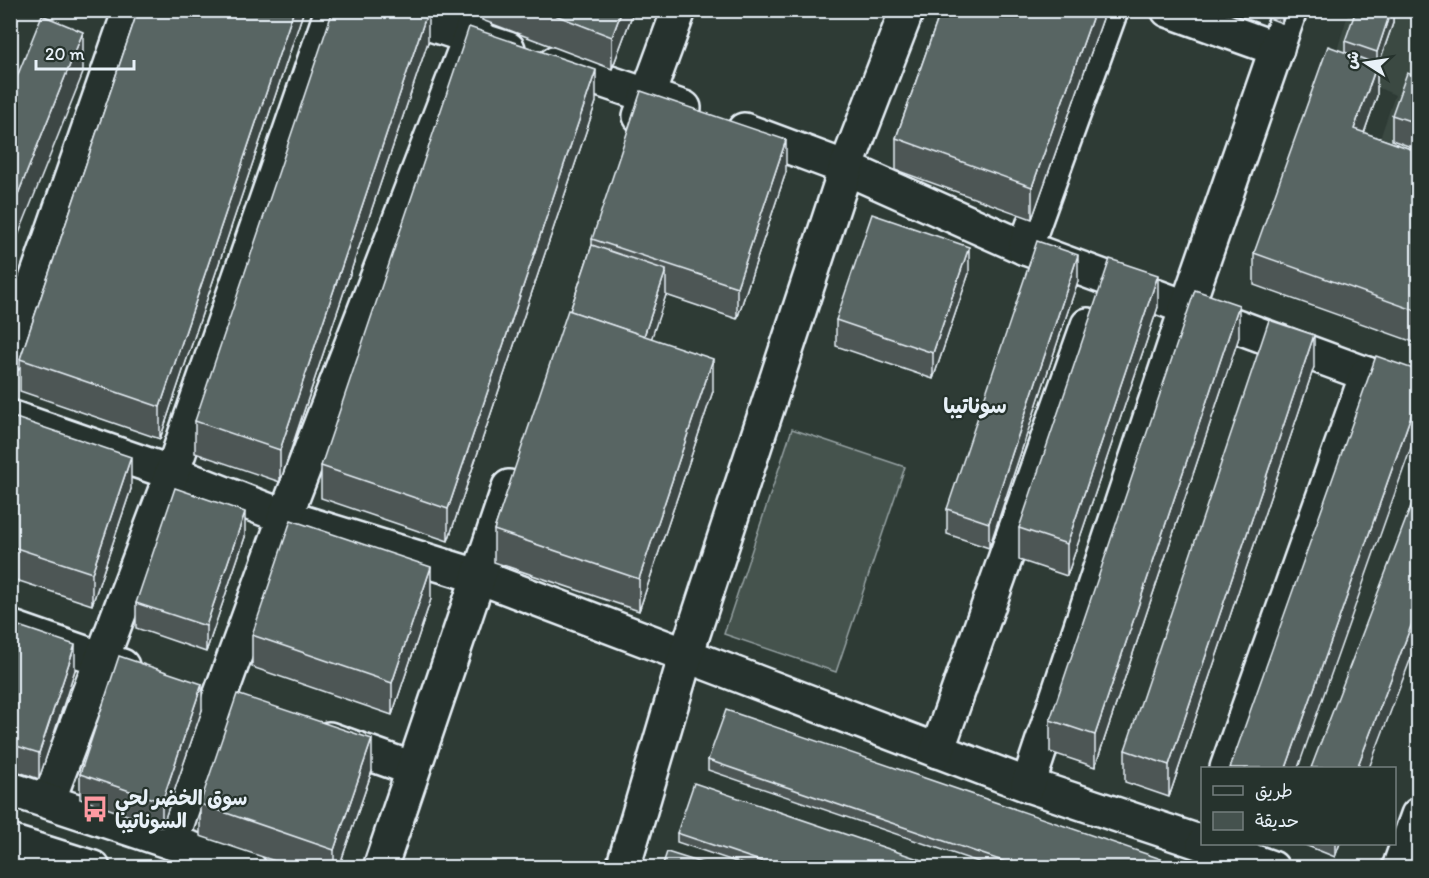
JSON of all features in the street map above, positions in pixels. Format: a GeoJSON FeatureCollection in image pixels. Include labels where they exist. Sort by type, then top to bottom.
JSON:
{"type":"FeatureCollection","features":[{"type":"Feature","properties":{"kind":"street"},"geometry":{"type":"LineString","coordinates":[[10,354],[130,10]]}},
{"type":"Feature","properties":{"kind":"street"},"geometry":{"type":"LineString","coordinates":[[48,801],[172,474],[332,10]]}},
{"type":"Feature","properties":{"kind":"street"},"geometry":{"type":"LineString","coordinates":[[387,10],[474,24],[648,95],[846,168],[1024,248],[1419,393]]}},
{"type":"Feature","properties":{"kind":"street"},"geometry":{"type":"LineString","coordinates":[[632,140],[679,10]]}},
{"type":"Feature","properties":{"kind":"street"},"geometry":{"type":"LineString","coordinates":[[622,867],[686,655],[846,168],[907,10]]}},
{"type":"Feature","properties":{"kind":"street"},"geometry":{"type":"LineString","coordinates":[[1024,248],[1111,10]]}},
{"type":"Feature","properties":{"kind":"street"},"geometry":{"type":"LineString","coordinates":[[1168,10],[1277,49]]}},
{"type":"Feature","properties":{"kind":"street"},"geometry":{"type":"LineString","coordinates":[[1028,785],[1187,307],[1290,10]]}},
{"type":"Feature","properties":{"kind":"street"},"geometry":{"type":"LineString","coordinates":[[171,842],[219,699],[285,517],[474,24]]}},
{"type":"Feature","properties":{"kind":"street"},"geometry":{"type":"LineString","coordinates":[[937,751],[1105,278]]}},
{"type":"Feature","properties":{"kind":"street"},"geometry":{"type":"LineString","coordinates":[[1227,767],[1367,375]]}},
{"type":"Feature","properties":{"kind":"street"},"geometry":{"type":"LineString","coordinates":[[10,417],[285,517],[477,576],[1028,785],[1200,847],[1272,867]]}},
{"type":"Feature","properties":{"kind":"street"},"geometry":{"type":"LineString","coordinates":[[380,867],[477,576],[517,464]]}},
{"type":"Feature","properties":{"kind":"street"},"geometry":{"type":"LineString","coordinates":[[10,627],[155,677]]}},
{"type":"Feature","properties":{"kind":"street"},"geometry":{"type":"LineString","coordinates":[[187,688],[252,711]]}},
{"type":"Feature","properties":{"kind":"street"},"geometry":{"type":"LineString","coordinates":[[305,730],[413,770]]}},
{"type":"Feature","properties":{"kind":"street"},"geometry":{"type":"LineString","coordinates":[[10,789],[249,867]]}},
{"type":"Feature","properties":{"kind":"street"},"geometry":{"type":"LineString","coordinates":[[1399,867],[1419,815]]}},
{"type":"Feature","properties":{"kind":"street"},"geometry":{"type":"LineString","coordinates":[[10,842],[93,867]]}},
{"type":"Feature","properties":{"kind":"shaded area"},"geometry":{"type":"Polygon","coordinates":[[[1349,11],[1418,11],[1418,165],[1376,150],[1395,95],[1332,67],[1349,11]]]}},
{"type":"Feature","properties":{"kind":"green space"},"geometry":{"type":"Polygon","coordinates":[[[792,429],[905,467],[836,672],[724,634],[792,429]]]}},
{"type":"Feature","properties":{"kind":"building"},"geometry":{"type":"Polygon","coordinates":[[[138,10],[294,10],[160,407],[20,359],[138,10]]]}},
{"type":"Feature","properties":{"kind":"building"},"geometry":{"type":"Polygon","coordinates":[[[333,10],[428,10],[280,450],[195,421],[333,10]]]}},
{"type":"Feature","properties":{"kind":"building"},"geometry":{"type":"Polygon","coordinates":[[[542,10],[622,10],[612,37],[542,10]]]}},
{"type":"Feature","properties":{"kind":"building"},"geometry":{"type":"Polygon","coordinates":[[[941,10],[1095,10],[1032,187],[896,138],[941,10]]]}},
{"type":"Feature","properties":{"kind":"building"},"geometry":{"type":"Polygon","coordinates":[[[1356,10],[1391,10],[1377,52],[1345,41],[1356,10]]]}},
{"type":"Feature","properties":{"kind":"building"},"geometry":{"type":"Polygon","coordinates":[[[42,15],[83,32],[10,214],[10,94],[42,15]]]}},
{"type":"Feature","properties":{"kind":"building"},"geometry":{"type":"Polygon","coordinates":[[[469,27],[596,70],[448,509],[321,466],[469,27]]]}},
{"type":"Feature","properties":{"kind":"building"},"geometry":{"type":"Polygon","coordinates":[[[1328,46],[1377,64],[1354,129],[1419,152],[1419,312],[1254,253],[1328,46]]]}},
{"type":"Feature","properties":{"kind":"building"},"geometry":{"type":"Polygon","coordinates":[[[1407,73],[1419,77],[1419,124],[1392,115],[1407,73]]]}},
{"type":"Feature","properties":{"kind":"building"},"geometry":{"type":"Polygon","coordinates":[[[641,91],[786,140],[737,287],[592,239],[641,91]]]}},
{"type":"Feature","properties":{"kind":"building"},"geometry":{"type":"Polygon","coordinates":[[[872,214],[969,247],[933,353],[836,320],[872,214]]]}},
{"type":"Feature","properties":{"kind":"building"},"geometry":{"type":"Polygon","coordinates":[[[1037,241],[1078,255],[989,523],[947,509],[1037,241]]]}},
{"type":"Feature","properties":{"kind":"building"},"geometry":{"type":"Polygon","coordinates":[[[592,245],[666,270],[644,336],[570,311],[592,245]]]}},
{"type":"Feature","properties":{"kind":"building"},"geometry":{"type":"Polygon","coordinates":[[[1110,259],[1158,275],[1067,544],[1019,528],[1110,259]]]}},
{"type":"Feature","properties":{"kind":"building"},"geometry":{"type":"Polygon","coordinates":[[[1195,290],[1239,305],[1095,735],[1050,720],[1195,290]]]}},
{"type":"Feature","properties":{"kind":"building"},"geometry":{"type":"Polygon","coordinates":[[[568,310],[713,359],[639,579],[494,530],[568,310]]]}},
{"type":"Feature","properties":{"kind":"building"},"geometry":{"type":"Polygon","coordinates":[[[1269,320],[1314,335],[1169,765],[1125,750],[1269,320]]]}},
{"type":"Feature","properties":{"kind":"building"},"geometry":{"type":"Polygon","coordinates":[[[1376,356],[1419,371],[1419,393],[1286,767],[1230,767],[1376,356]]]}},
{"type":"Feature","properties":{"kind":"building"},"geometry":{"type":"Polygon","coordinates":[[[10,416],[131,457],[92,573],[10,546],[10,416]]]}},
{"type":"Feature","properties":{"kind":"building"},"geometry":{"type":"Polygon","coordinates":[[[1419,485],[1419,605],[1357,767],[1311,767],[1419,485]]]}},
{"type":"Feature","properties":{"kind":"building"},"geometry":{"type":"Polygon","coordinates":[[[175,488],[245,512],[206,626],[136,603],[175,488]]]}},
{"type":"Feature","properties":{"kind":"building"},"geometry":{"type":"Polygon","coordinates":[[[291,520],[431,567],[392,683],[252,635],[291,520]]]}},
{"type":"Feature","properties":{"kind":"building"},"geometry":{"type":"Polygon","coordinates":[[[10,623],[75,645],[39,753],[10,744],[10,623]]]}},
{"type":"Feature","properties":{"kind":"building"},"geometry":{"type":"Polygon","coordinates":[[[119,656],[202,684],[162,802],[80,774],[119,656]]]}},
{"type":"Feature","properties":{"kind":"building"},"geometry":{"type":"Polygon","coordinates":[[[237,694],[372,739],[334,850],[200,804],[237,694]]]}},
{"type":"Feature","properties":{"kind":"building"},"geometry":{"type":"Polygon","coordinates":[[[726,710],[1164,860],[1162,867],[1020,867],[708,760],[726,710]]]}},
{"type":"Feature","properties":{"kind":"building"},"geometry":{"type":"Polygon","coordinates":[[[694,783],[942,867],[778,867],[677,833],[694,783]]]}},
{"type":"Feature","properties":{"kind":"building"},"geometry":{"type":"Polygon","coordinates":[[[667,852],[714,867],[662,867],[667,852]]]}},
{"type":"Feature","properties":{"kind":"place","name":"سوق الخضر لحي السوناتيبا"},"geometry":{"type":"Point","coordinates":[95,809]}},
{"type":"Feature","properties":{"kind":"district","name":"سوناتيبا"},"geometry":{"type":"Point","coordinates":[975,405]}}]}
